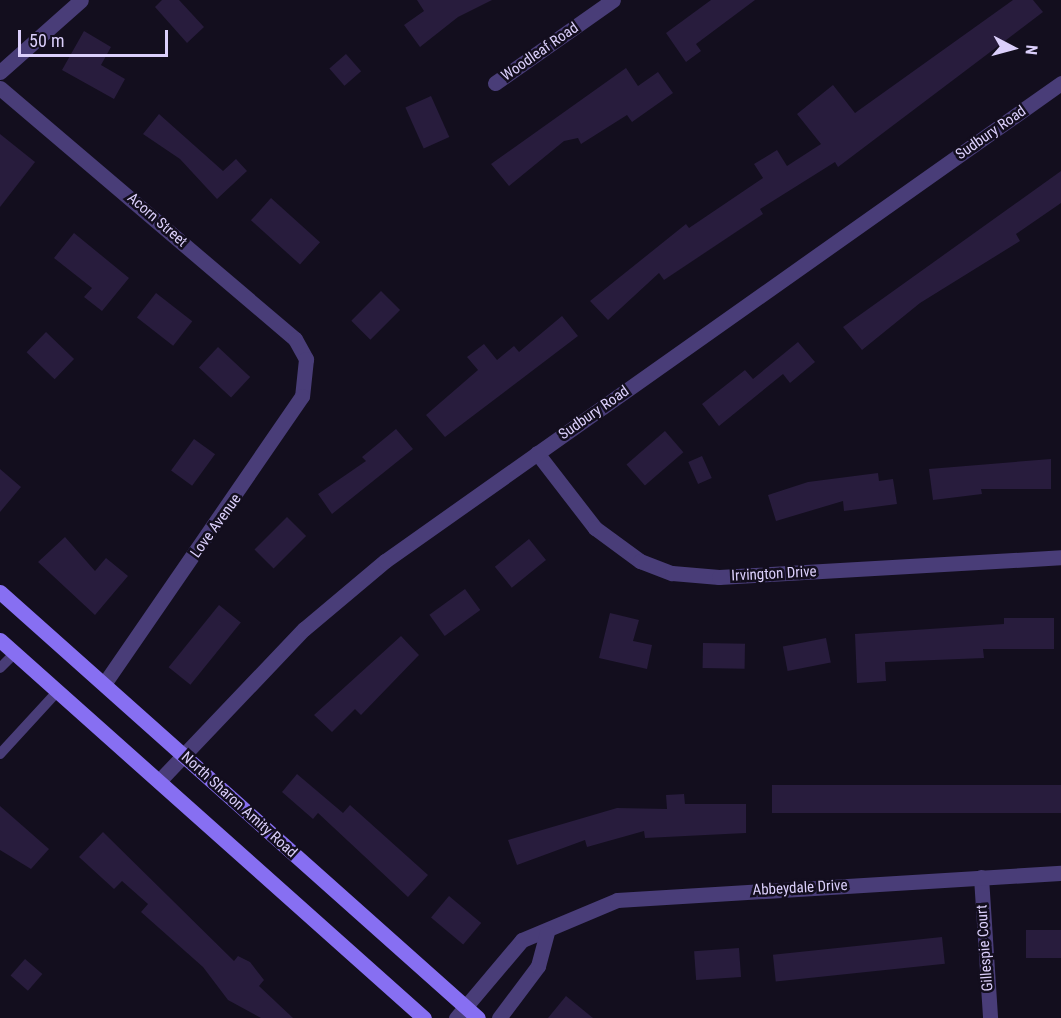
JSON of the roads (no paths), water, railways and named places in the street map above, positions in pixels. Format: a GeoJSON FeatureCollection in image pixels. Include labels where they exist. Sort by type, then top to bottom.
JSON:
{"type":"FeatureCollection","features":[{"type":"Feature","properties":{"kind":"main road","name":"North Sharon Amity Road"},"geometry":{"type":"LineString","coordinates":[[0,592],[183,754],[461,1012],[478,1018]]}},
{"type":"Feature","properties":{"kind":"main road"},"geometry":{"type":"LineString","coordinates":[[0,640],[424,1018]]}},
{"type":"Feature","properties":{"kind":"street"},"geometry":{"type":"LineString","coordinates":[[0,72],[81,0]]}},
{"type":"Feature","properties":{"kind":"street","name":"Woodleaf Road"},"geometry":{"type":"LineString","coordinates":[[495,84],[613,0]]}},
{"type":"Feature","properties":{"kind":"street","name":"Sudbury Road"},"geometry":{"type":"LineString","coordinates":[[159,781],[330,605],[537,453],[1061,83]]}},
{"type":"Feature","properties":{"kind":"street","name":"Acorn Street"},"geometry":{"type":"LineString","coordinates":[[0,88],[295,339],[306,359]]}},
{"type":"Feature","properties":{"kind":"street","name":"Love Avenue"},"geometry":{"type":"LineString","coordinates":[[104,684],[303,396],[306,359]]}},
{"type":"Feature","properties":{"kind":"street","name":"Irvington Drive"},"geometry":{"type":"LineString","coordinates":[[537,453],[595,528],[640,561],[672,573],[719,578],[1061,557]]}},
{"type":"Feature","properties":{"kind":"street","name":"Abbeydale Drive"},"geometry":{"type":"LineString","coordinates":[[461,1012],[522,940],[547,933],[590,907],[617,900],[1061,873]]}},
{"type":"Feature","properties":{"kind":"street","name":"Gillespie Court"},"geometry":{"type":"LineString","coordinates":[[981,878],[990,1018]]}},
{"type":"Feature","properties":{"kind":"street"},"geometry":{"type":"LineString","coordinates":[[500,1018],[538,966],[547,933]]}},
{"type":"Feature","properties":{"kind":"lane"},"geometry":{"type":"LineString","coordinates":[[0,668],[15,653]]}},
{"type":"Feature","properties":{"kind":"lane"},"geometry":{"type":"LineString","coordinates":[[0,754],[58,691]]}}]}
